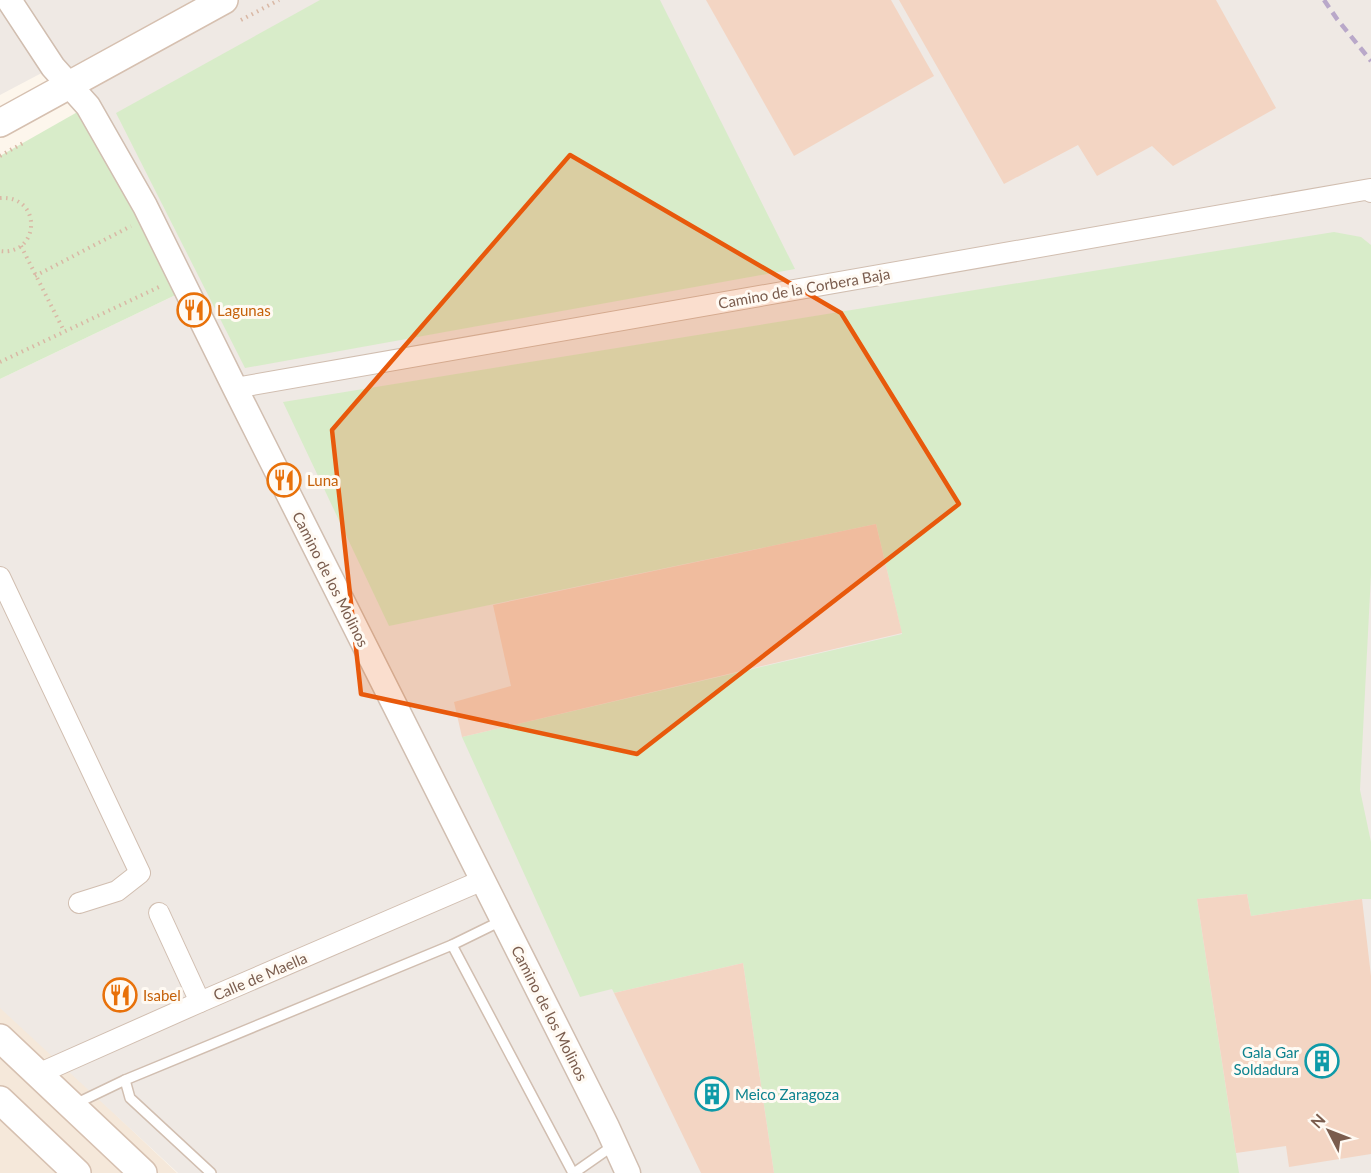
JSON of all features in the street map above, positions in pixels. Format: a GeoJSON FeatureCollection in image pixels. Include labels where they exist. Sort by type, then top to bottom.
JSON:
{"type":"FeatureCollection","features":[{"type":"Feature","properties":{"kind":"main road"},"geometry":{"type":"LineString","coordinates":[[0,123],[224,0]]}},
{"type":"Feature","properties":{"kind":"main road"},"geometry":{"type":"LineString","coordinates":[[0,1038],[143,1173]]}},
{"type":"Feature","properties":{"kind":"main road"},"geometry":{"type":"LineString","coordinates":[[0,1100],[77,1173]]}},
{"type":"Feature","properties":{"kind":"street","name":"Camino de los Molinos"},"geometry":{"type":"LineString","coordinates":[[9,0],[53,67],[88,106],[150,216],[628,1173]]}},
{"type":"Feature","properties":{"kind":"street","name":"Camino de la Corbera Baja"},"geometry":{"type":"LineString","coordinates":[[235,388],[1358,191],[1370,189],[1371,192]]}},
{"type":"Feature","properties":{"kind":"street"},"geometry":{"type":"LineString","coordinates":[[0,577],[140,873],[117,891],[79,903]]}},
{"type":"Feature","properties":{"kind":"street","name":"Calle de Maella"},"geometry":{"type":"LineString","coordinates":[[38,1074],[483,880]]}},
{"type":"Feature","properties":{"kind":"street"},"geometry":{"type":"LineString","coordinates":[[159,913],[200,1002]]}},
{"type":"Feature","properties":{"kind":"lane"},"geometry":{"type":"LineString","coordinates":[[71,1106],[125,1080],[452,945],[502,920]]}},
{"type":"Feature","properties":{"kind":"lane"},"geometry":{"type":"LineString","coordinates":[[452,945],[574,1173],[615,1145]]}},
{"type":"Feature","properties":{"kind":"lane"},"geometry":{"type":"LineString","coordinates":[[125,1080],[130,1098],[211,1173]]}},
{"type":"Feature","properties":{"kind":"path"},"geometry":{"type":"LineString","coordinates":[[0,198],[11,198],[26,207],[32,223],[31,232],[21,246],[12,250],[0,251]]}},
{"type":"Feature","properties":{"kind":"path"},"geometry":{"type":"LineString","coordinates":[[35,276],[150,216]]}},
{"type":"Feature","properties":{"kind":"path"},"geometry":{"type":"LineString","coordinates":[[21,246],[64,332]]}},
{"type":"Feature","properties":{"kind":"path"},"geometry":{"type":"LineString","coordinates":[[0,362],[180,277]]}},
{"type":"Feature","properties":{"kind":"highlighted area"},"geometry":{"type":"Polygon","coordinates":[[[570,155],[841,313],[959,504],[637,754],[361,694],[332,430],[570,155]]]}},
{"type":"Feature","properties":{"kind":"shaded area"},"geometry":{"type":"Polygon","coordinates":[[[0,0],[1371,0],[1371,1173],[178,1173],[0,1008],[0,379],[186,290],[53,67],[0,95],[0,0]]]}},
{"type":"Feature","properties":{"kind":"shaded area"},"geometry":{"type":"Polygon","coordinates":[[[0,1005],[177,1173],[0,1173],[0,1005]]]}},
{"type":"Feature","properties":{"kind":"green space"},"geometry":{"type":"Polygon","coordinates":[[[320,0],[660,0],[795,269],[245,368],[116,113],[320,0]]]}},
{"type":"Feature","properties":{"kind":"green space"},"geometry":{"type":"Polygon","coordinates":[[[88,106],[186,290],[0,379],[0,156],[88,106]]]}},
{"type":"Feature","properties":{"kind":"green space"},"geometry":{"type":"Polygon","coordinates":[[[1334,232],[1361,237],[1371,245],[1371,574],[1360,790],[1371,842],[1371,899],[1251,916],[1247,894],[1197,899],[1239,1173],[774,1173],[743,963],[614,993],[612,989],[580,997],[462,737],[902,634],[876,524],[389,626],[283,402],[1334,232]]]}},
{"type":"Feature","properties":{"kind":"building"},"geometry":{"type":"Polygon","coordinates":[[[706,0],[891,0],[934,76],[794,156],[706,0]]]}},
{"type":"Feature","properties":{"kind":"building"},"geometry":{"type":"Polygon","coordinates":[[[899,0],[1216,0],[1276,108],[1173,166],[1152,146],[1097,176],[1078,145],[1004,184],[899,0]]]}},
{"type":"Feature","properties":{"kind":"building"},"geometry":{"type":"Polygon","coordinates":[[[876,524],[902,633],[462,737],[454,702],[511,686],[493,605],[876,524]]]}},
{"type":"Feature","properties":{"kind":"building","name":"Gala Gar Soldadura"},"geometry":{"type":"Polygon","coordinates":[[[1247,894],[1251,916],[1362,899],[1371,976],[1371,1154],[1289,1167],[1286,1146],[1236,1153],[1197,899],[1247,894]]]}},
{"type":"Feature","properties":{"kind":"building","name":"Meico Zaragoza"},"geometry":{"type":"Polygon","coordinates":[[[743,963],[774,1173],[701,1173],[614,993],[743,963]]]}},
{"type":"Feature","properties":{"kind":"railway"},"geometry":{"type":"LineString","coordinates":[[1324,0],[1371,61]]}},
{"type":"Feature","properties":{"kind":"place","name":"Lagunas"},"geometry":{"type":"Point","coordinates":[194,310]}},
{"type":"Feature","properties":{"kind":"place","name":"Luna"},"geometry":{"type":"Point","coordinates":[284,480]}},
{"type":"Feature","properties":{"kind":"place","name":"Isabel"},"geometry":{"type":"Point","coordinates":[120,995]}},
{"type":"Feature","properties":{"kind":"place","name":"Gala Gar Soldadura"},"geometry":{"type":"Point","coordinates":[1322,1061]}},
{"type":"Feature","properties":{"kind":"place","name":"Meico Zaragoza"},"geometry":{"type":"Point","coordinates":[712,1094]}}]}
